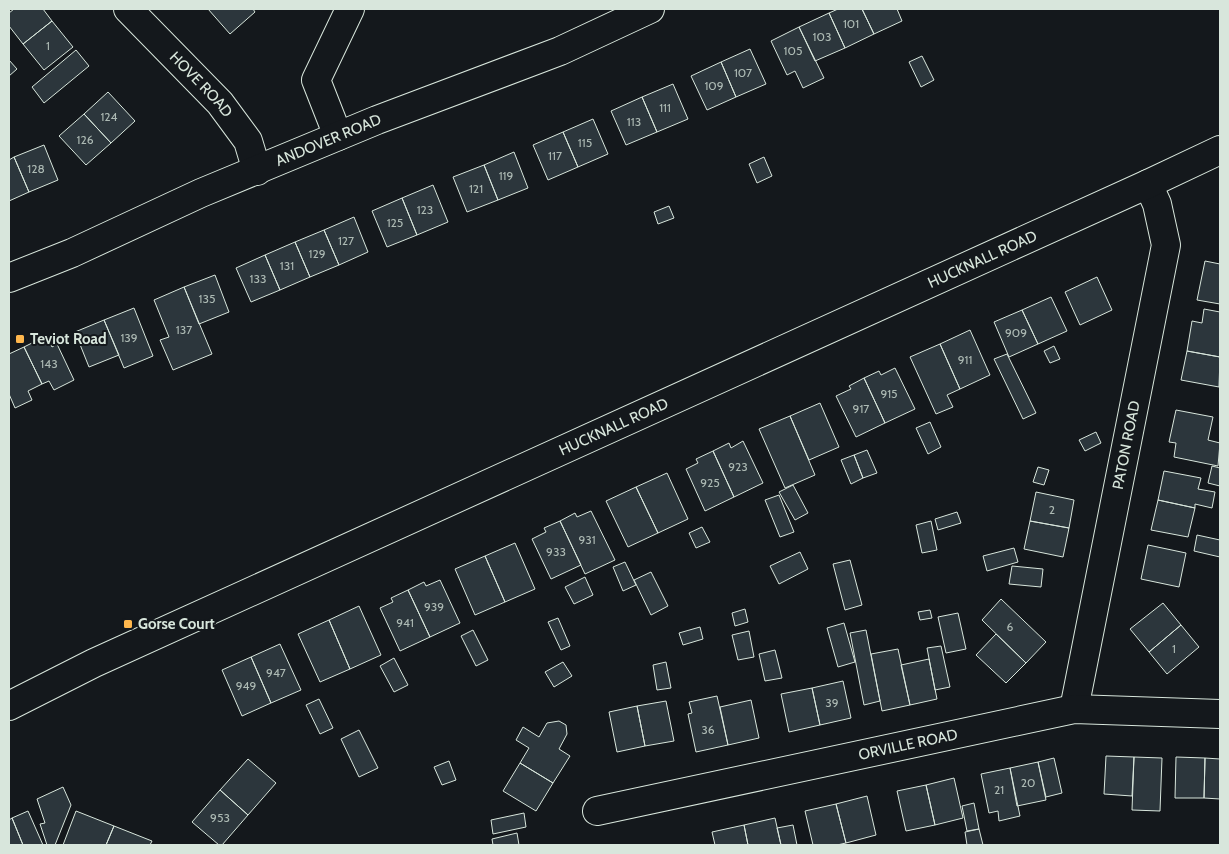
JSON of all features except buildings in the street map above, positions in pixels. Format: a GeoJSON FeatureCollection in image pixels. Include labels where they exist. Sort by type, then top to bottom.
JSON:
{"type":"FeatureCollection","features":[{"type":"Feature","properties":{"kind":"street","name":"HOVE ROAD"},"geometry":{"type":"LineString","coordinates":[[128,9],[220,103],[248,141],[256,171]]}},
{"type":"Feature","properties":{"kind":"street"},"geometry":{"type":"LineString","coordinates":[[338,136],[316,80],[350,9]]}},
{"type":"Feature","properties":{"kind":"street","name":"ANDOVER ROAD"},"geometry":{"type":"LineString","coordinates":[[9,278],[72,253],[201,193],[338,136],[560,51],[650,9]]}},
{"type":"Feature","properties":{"kind":"street","name":"HUCKNALL ROAD"},"geometry":{"type":"LineString","coordinates":[[9,706],[94,663],[1220,150]]}},
{"type":"Feature","properties":{"kind":"street","name":"PATON ROAD"},"geometry":{"type":"LineString","coordinates":[[1074,709],[1166,245],[1157,204],[1148,184]]}},
{"type":"Feature","properties":{"kind":"street","name":"ORVILLE ROAD"},"geometry":{"type":"LineString","coordinates":[[597,811],[1074,709],[1220,714]]}},
{"type":"Feature","properties":{"kind":"place","name":"Teviot Road"},"geometry":{"type":"Point","coordinates":[20,339]}},
{"type":"Feature","properties":{"kind":"place","name":"Gorse Court"},"geometry":{"type":"Point","coordinates":[128,624]}}]}
